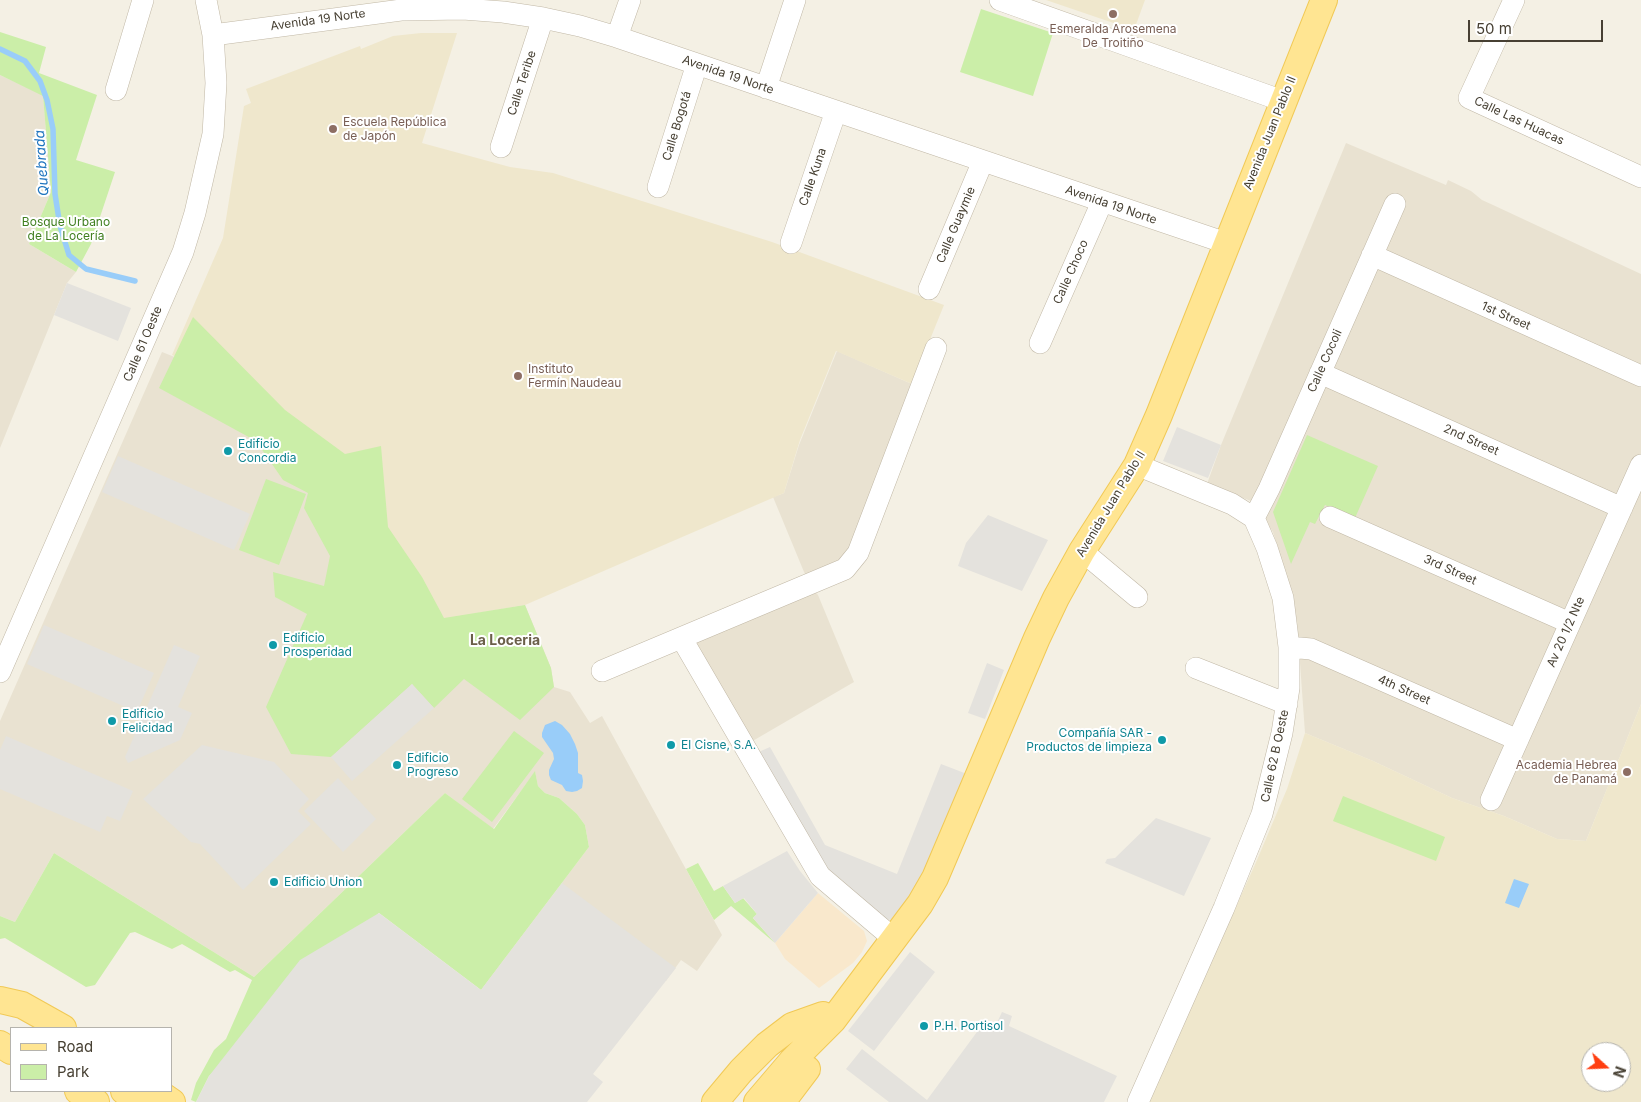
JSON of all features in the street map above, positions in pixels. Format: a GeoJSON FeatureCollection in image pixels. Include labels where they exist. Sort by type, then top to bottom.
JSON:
{"type":"FeatureCollection","features":[{"type":"Feature","properties":{"kind":"main road","name":"Avenida Juan Pablo II"},"geometry":{"type":"LineString","coordinates":[[739,1102],[764,1074],[828,1018],[858,988],[920,904],[935,878],[1037,638],[1056,598],[1082,551],[1137,465],[1159,415],[1324,0]]}},
{"type":"Feature","properties":{"kind":"main road"},"geometry":{"type":"LineString","coordinates":[[0,1000],[22,1005],[61,1027]]}},
{"type":"Feature","properties":{"kind":"main road"},"geometry":{"type":"LineString","coordinates":[[0,1010],[28,1027]]}},
{"type":"Feature","properties":{"kind":"main road","name":"Avenida Juan Pablo II"},"geometry":{"type":"LineString","coordinates":[[757,1102],[828,1018]]}},
{"type":"Feature","properties":{"kind":"main road"},"geometry":{"type":"LineString","coordinates":[[715,1102],[741,1070],[767,1045],[792,1026],[828,1018]]}},
{"type":"Feature","properties":{"kind":"main road"},"geometry":{"type":"LineString","coordinates":[[782,1102],[809,1068],[828,1018]]}},
{"type":"Feature","properties":{"kind":"main road"},"geometry":{"type":"LineString","coordinates":[[65,1092],[73,1102]]}},
{"type":"Feature","properties":{"kind":"main road"},"geometry":{"type":"LineString","coordinates":[[80,1092],[96,1102]]}},
{"type":"Feature","properties":{"kind":"main road"},"geometry":{"type":"LineString","coordinates":[[125,1092],[139,1102]]}},
{"type":"Feature","properties":{"kind":"main road"},"geometry":{"type":"LineString","coordinates":[[157,1092],[172,1102]]}},
{"type":"Feature","properties":{"kind":"street"},"geometry":{"type":"LineString","coordinates":[[116,90],[142,0]]}},
{"type":"Feature","properties":{"kind":"street","name":"Calle 61 Oeste"},"geometry":{"type":"LineString","coordinates":[[0,672],[183,252],[195,214],[213,134],[216,83],[213,35],[206,0]]}},
{"type":"Feature","properties":{"kind":"street"},"geometry":{"type":"LineString","coordinates":[[617,37],[630,0]]}},
{"type":"Feature","properties":{"kind":"street"},"geometry":{"type":"LineString","coordinates":[[766,88],[795,0]]}},
{"type":"Feature","properties":{"kind":"street"},"geometry":{"type":"LineString","coordinates":[[1000,0],[1283,101]]}},
{"type":"Feature","properties":{"kind":"street","name":"Calle Las Huacas"},"geometry":{"type":"LineString","coordinates":[[1514,0],[1469,98],[1641,177]]}},
{"type":"Feature","properties":{"kind":"street","name":"Avenida 19 Norte"},"geometry":{"type":"LineString","coordinates":[[213,35],[401,10],[464,4],[543,18],[617,37],[1226,243]]}},
{"type":"Feature","properties":{"kind":"street","name":"Calle Teribe"},"geometry":{"type":"LineString","coordinates":[[501,147],[543,18]]}},
{"type":"Feature","properties":{"kind":"street","name":"Calle Bogotá"},"geometry":{"type":"LineString","coordinates":[[658,187],[697,64]]}},
{"type":"Feature","properties":{"kind":"street","name":"Calle Kuna"},"geometry":{"type":"LineString","coordinates":[[791,243],[836,111]]}},
{"type":"Feature","properties":{"kind":"street","name":"Calle Guaymie"},"geometry":{"type":"LineString","coordinates":[[929,289],[983,161]]}},
{"type":"Feature","properties":{"kind":"street","name":"Calle Choco"},"geometry":{"type":"LineString","coordinates":[[1040,343],[1102,202]]}},
{"type":"Feature","properties":{"kind":"street","name":"Calle Cocoli"},"geometry":{"type":"LineString","coordinates":[[1254,518],[1269,489],[1395,204]]}},
{"type":"Feature","properties":{"kind":"street","name":"1st Street"},"geometry":{"type":"LineString","coordinates":[[1372,255],[1641,376]]}},
{"type":"Feature","properties":{"kind":"street"},"geometry":{"type":"LineString","coordinates":[[602,671],[845,569],[858,553],[936,348]]}},
{"type":"Feature","properties":{"kind":"street","name":"2nd Street"},"geometry":{"type":"LineString","coordinates":[[1320,373],[1622,508]]}},
{"type":"Feature","properties":{"kind":"street","name":"Av 20 1/2 Nte"},"geometry":{"type":"LineString","coordinates":[[1491,800],[1641,464]]}},
{"type":"Feature","properties":{"kind":"street"},"geometry":{"type":"LineString","coordinates":[[1137,465],[1232,504],[1254,518]]}},
{"type":"Feature","properties":{"kind":"street","name":"3rd Street"},"geometry":{"type":"LineString","coordinates":[[1330,517],[1570,623]]}},
{"type":"Feature","properties":{"kind":"street","name":"Calle 62 B Oeste"},"geometry":{"type":"LineString","coordinates":[[1138,1102],[1224,908],[1262,814],[1282,733],[1289,688],[1289,647],[1283,598],[1267,548],[1254,518]]}},
{"type":"Feature","properties":{"kind":"street"},"geometry":{"type":"LineString","coordinates":[[1082,551],[1136,597]]}},
{"type":"Feature","properties":{"kind":"street"},"geometry":{"type":"LineString","coordinates":[[682,639],[820,876],[894,939]]}},
{"type":"Feature","properties":{"kind":"street","name":"4th Street"},"geometry":{"type":"LineString","coordinates":[[1289,647],[1311,649],[1518,740]]}},
{"type":"Feature","properties":{"kind":"street"},"geometry":{"type":"LineString","coordinates":[[1196,668],[1287,704]]}},
{"type":"Feature","properties":{"kind":"shaded area","name":"Esmeralda Arosemena De Troitiño"},"geometry":{"type":"Polygon","coordinates":[[[1046,0],[1145,0],[1134,30],[1046,0]]]}},
{"type":"Feature","properties":{"kind":"shaded area","name":"Instituto Fermín Naudeau"},"geometry":{"type":"Polygon","coordinates":[[[421,33],[457,33],[422,143],[510,167],[553,173],[772,242],[944,305],[912,384],[836,351],[800,440],[784,493],[525,605],[444,619],[313,493],[283,480],[205,369],[172,355],[223,238],[244,106],[251,103],[246,89],[360,46],[361,49],[393,36],[421,33]]]}},
{"type":"Feature","properties":{"kind":"shaded area"},"geometry":{"type":"Polygon","coordinates":[[[0,75],[43,95],[51,192],[29,244],[76,272],[67,283],[0,448],[0,75]]]}},
{"type":"Feature","properties":{"kind":"shaded area"},"geometry":{"type":"Polygon","coordinates":[[[1346,143],[1446,185],[1448,180],[1471,191],[1482,200],[1641,274],[1641,704],[1586,841],[1557,839],[1504,816],[1452,798],[1373,761],[1305,733],[1297,621],[1273,532],[1251,501],[1207,484],[1221,445],[1346,143]]]}},
{"type":"Feature","properties":{"kind":"shaded area"},"geometry":{"type":"Polygon","coordinates":[[[67,283],[131,308],[118,341],[54,315],[67,283]]]}},
{"type":"Feature","properties":{"kind":"shaded area"},"geometry":{"type":"Polygon","coordinates":[[[837,351],[921,388],[858,553],[809,584],[773,497],[784,493],[799,445],[837,351]]]}},
{"type":"Feature","properties":{"kind":"shaded area"},"geometry":{"type":"Polygon","coordinates":[[[162,352],[205,369],[313,493],[445,619],[525,605],[551,668],[554,687],[570,692],[590,723],[602,716],[722,935],[697,971],[681,960],[666,981],[481,990],[589,847],[585,825],[577,814],[559,798],[545,793],[538,786],[535,772],[493,829],[445,793],[254,977],[54,853],[15,922],[0,916],[0,721],[162,352]]]}},
{"type":"Feature","properties":{"kind":"shaded area"},"geometry":{"type":"Polygon","coordinates":[[[1177,427],[1221,445],[1208,478],[1163,461],[1177,427]]]}},
{"type":"Feature","properties":{"kind":"shaded area"},"geometry":{"type":"Polygon","coordinates":[[[118,456],[250,514],[234,550],[102,492],[118,456]]]}},
{"type":"Feature","properties":{"kind":"shaded area"},"geometry":{"type":"Polygon","coordinates":[[[988,515],[1048,540],[1022,591],[958,566],[966,543],[988,515]]]}},
{"type":"Feature","properties":{"kind":"shaded area"},"geometry":{"type":"Polygon","coordinates":[[[809,584],[818,595],[854,682],[744,746],[682,639],[809,584]]]}},
{"type":"Feature","properties":{"kind":"shaded area"},"geometry":{"type":"Polygon","coordinates":[[[44,625],[154,673],[137,712],[27,664],[44,625]]]}},
{"type":"Feature","properties":{"kind":"shaded area"},"geometry":{"type":"Polygon","coordinates":[[[174,645],[200,656],[178,707],[192,713],[180,740],[128,763],[125,757],[174,645]]]}},
{"type":"Feature","properties":{"kind":"shaded area"},"geometry":{"type":"Polygon","coordinates":[[[987,663],[1004,670],[985,719],[968,713],[987,663]]]}},
{"type":"Feature","properties":{"kind":"shaded area"},"geometry":{"type":"Polygon","coordinates":[[[412,684],[434,708],[352,781],[331,757],[412,684]]]}},
{"type":"Feature","properties":{"kind":"shaded area"},"geometry":{"type":"Polygon","coordinates":[[[1641,704],[1641,1102],[1144,1102],[1196,996],[1257,860],[1287,789],[1305,733],[1373,761],[1452,798],[1504,816],[1557,839],[1586,841],[1641,704]]]}},
{"type":"Feature","properties":{"kind":"shaded area"},"geometry":{"type":"Polygon","coordinates":[[[6,736],[133,791],[120,821],[107,816],[100,832],[0,789],[0,750],[6,736]]]}},
{"type":"Feature","properties":{"kind":"shaded area"},"geometry":{"type":"Polygon","coordinates":[[[202,745],[274,762],[309,799],[298,811],[311,824],[243,890],[200,844],[191,842],[143,799],[202,745]]]}},
{"type":"Feature","properties":{"kind":"shaded area"},"geometry":{"type":"Polygon","coordinates":[[[770,747],[825,845],[897,874],[941,764],[967,774],[915,898],[891,920],[880,918],[824,870],[754,754],[770,747]]]}},
{"type":"Feature","properties":{"kind":"shaded area"},"geometry":{"type":"Polygon","coordinates":[[[338,778],[376,819],[343,852],[304,811],[338,778]]]}},
{"type":"Feature","properties":{"kind":"shaded area"},"geometry":{"type":"Polygon","coordinates":[[[1156,818],[1211,838],[1184,896],[1105,863],[1107,859],[1115,858],[1156,818]]]}},
{"type":"Feature","properties":{"kind":"shaded area"},"geometry":{"type":"Polygon","coordinates":[[[787,851],[818,893],[775,943],[753,918],[757,914],[744,898],[735,903],[723,886],[787,851]]]}},
{"type":"Feature","properties":{"kind":"shaded area"},"geometry":{"type":"Polygon","coordinates":[[[562,883],[676,968],[593,1074],[603,1082],[587,1102],[196,1102],[209,1076],[300,960],[379,913],[481,990],[562,883]]]}},
{"type":"Feature","properties":{"kind":"shaded area"},"geometry":{"type":"Polygon","coordinates":[[[818,893],[864,931],[867,941],[862,952],[853,963],[819,988],[785,959],[775,943],[818,893]]]}},
{"type":"Feature","properties":{"kind":"shaded area"},"geometry":{"type":"Polygon","coordinates":[[[910,952],[935,972],[874,1051],[848,1031],[910,952]]]}},
{"type":"Feature","properties":{"kind":"shaded area"},"geometry":{"type":"Polygon","coordinates":[[[1002,1012],[1012,1016],[1009,1026],[1117,1076],[1104,1102],[889,1102],[846,1069],[862,1049],[927,1100],[985,1021],[995,1027],[1002,1012]]]}},
{"type":"Feature","properties":{"kind":"green space"},"geometry":{"type":"Polygon","coordinates":[[[981,9],[1053,33],[1033,96],[960,72],[981,9]]]}},
{"type":"Feature","properties":{"kind":"green space","name":"Bosque Urbano de La Locería"},"geometry":{"type":"Polygon","coordinates":[[[0,32],[46,47],[39,73],[97,95],[76,160],[115,172],[91,244],[76,272],[29,244],[51,192],[43,96],[0,75],[0,32]]]}},
{"type":"Feature","properties":{"kind":"green space"},"geometry":{"type":"Polygon","coordinates":[[[193,317],[285,410],[345,454],[381,446],[388,527],[422,577],[444,618],[525,605],[551,668],[554,687],[520,720],[464,679],[434,708],[412,684],[331,757],[291,754],[266,707],[307,614],[275,597],[273,572],[324,586],[330,556],[304,508],[308,493],[283,480],[256,441],[159,388],[193,317]]]}},
{"type":"Feature","properties":{"kind":"green space"},"geometry":{"type":"Polygon","coordinates":[[[1307,435],[1378,466],[1355,518],[1325,505],[1315,524],[1310,522],[1291,564],[1273,512],[1307,435]]]}},
{"type":"Feature","properties":{"kind":"green space"},"geometry":{"type":"Polygon","coordinates":[[[266,479],[306,494],[279,565],[239,550],[266,479]]]}},
{"type":"Feature","properties":{"kind":"green space"},"geometry":{"type":"Polygon","coordinates":[[[514,731],[544,753],[492,822],[462,799],[514,731]]]}},
{"type":"Feature","properties":{"kind":"green space"},"geometry":{"type":"Polygon","coordinates":[[[535,771],[538,786],[545,793],[559,798],[577,814],[585,825],[589,847],[481,990],[379,913],[209,1076],[196,1102],[191,1100],[196,1083],[214,1050],[226,1039],[252,980],[235,970],[230,972],[182,944],[172,949],[135,932],[130,933],[95,985],[86,987],[5,938],[0,939],[0,916],[15,922],[54,853],[254,977],[445,793],[494,829],[535,771]]]}},
{"type":"Feature","properties":{"kind":"green space"},"geometry":{"type":"Polygon","coordinates":[[[1343,796],[1445,837],[1436,861],[1333,821],[1343,796]]]}},
{"type":"Feature","properties":{"kind":"green space"},"geometry":{"type":"Polygon","coordinates":[[[698,863],[714,891],[723,886],[735,903],[743,898],[757,914],[753,918],[775,943],[731,906],[714,920],[686,869],[698,863]]]}},
{"type":"Feature","properties":{"kind":"water"},"geometry":{"type":"Polygon","coordinates":[[[555,721],[562,725],[570,734],[578,753],[578,773],[582,775],[583,781],[582,788],[577,791],[566,791],[562,785],[551,780],[549,775],[554,759],[553,753],[542,737],[542,733],[545,725],[555,721]]]}},
{"type":"Feature","properties":{"kind":"water"},"geometry":{"type":"Polygon","coordinates":[[[1514,879],[1529,884],[1519,908],[1505,903],[1514,879]]]}},
{"type":"Feature","properties":{"kind":"waterway","name":"Quebrada"},"geometry":{"type":"LineString","coordinates":[[0,49],[25,61],[40,81],[47,100],[53,129],[55,194],[60,226],[69,255],[86,269],[135,281]]}},
{"type":"Feature","properties":{"kind":"place","name":"Esmeralda Arosemena De Troitiño"},"geometry":{"type":"Point","coordinates":[1113,14]}},
{"type":"Feature","properties":{"kind":"place","name":"Escuela República de Japón"},"geometry":{"type":"Point","coordinates":[333,129]}},
{"type":"Feature","properties":{"kind":"place","name":"Instituto Fermín Naudeau"},"geometry":{"type":"Point","coordinates":[518,376]}},
{"type":"Feature","properties":{"kind":"place","name":"Edificio Concordia"},"geometry":{"type":"Point","coordinates":[228,451]}},
{"type":"Feature","properties":{"kind":"place","name":"Edificio Prosperidad"},"geometry":{"type":"Point","coordinates":[273,645]}},
{"type":"Feature","properties":{"kind":"place","name":"Edificio Felicidad"},"geometry":{"type":"Point","coordinates":[112,721]}},
{"type":"Feature","properties":{"kind":"place","name":"Compañía SAR - Productos de limpieza"},"geometry":{"type":"Point","coordinates":[1162,740]}},
{"type":"Feature","properties":{"kind":"place","name":"El Cisne, S.A."},"geometry":{"type":"Point","coordinates":[671,745]}},
{"type":"Feature","properties":{"kind":"place","name":"Edificio Progreso"},"geometry":{"type":"Point","coordinates":[397,765]}},
{"type":"Feature","properties":{"kind":"place","name":"Academia Hebrea de Panamá"},"geometry":{"type":"Point","coordinates":[1627,772]}},
{"type":"Feature","properties":{"kind":"place","name":"Edificio Union"},"geometry":{"type":"Point","coordinates":[274,882]}},
{"type":"Feature","properties":{"kind":"place","name":"P.H. Portisol"},"geometry":{"type":"Point","coordinates":[924,1026]}},
{"type":"Feature","properties":{"kind":"district","name":"La Loceria"},"geometry":{"type":"Point","coordinates":[505,641]}}]}
